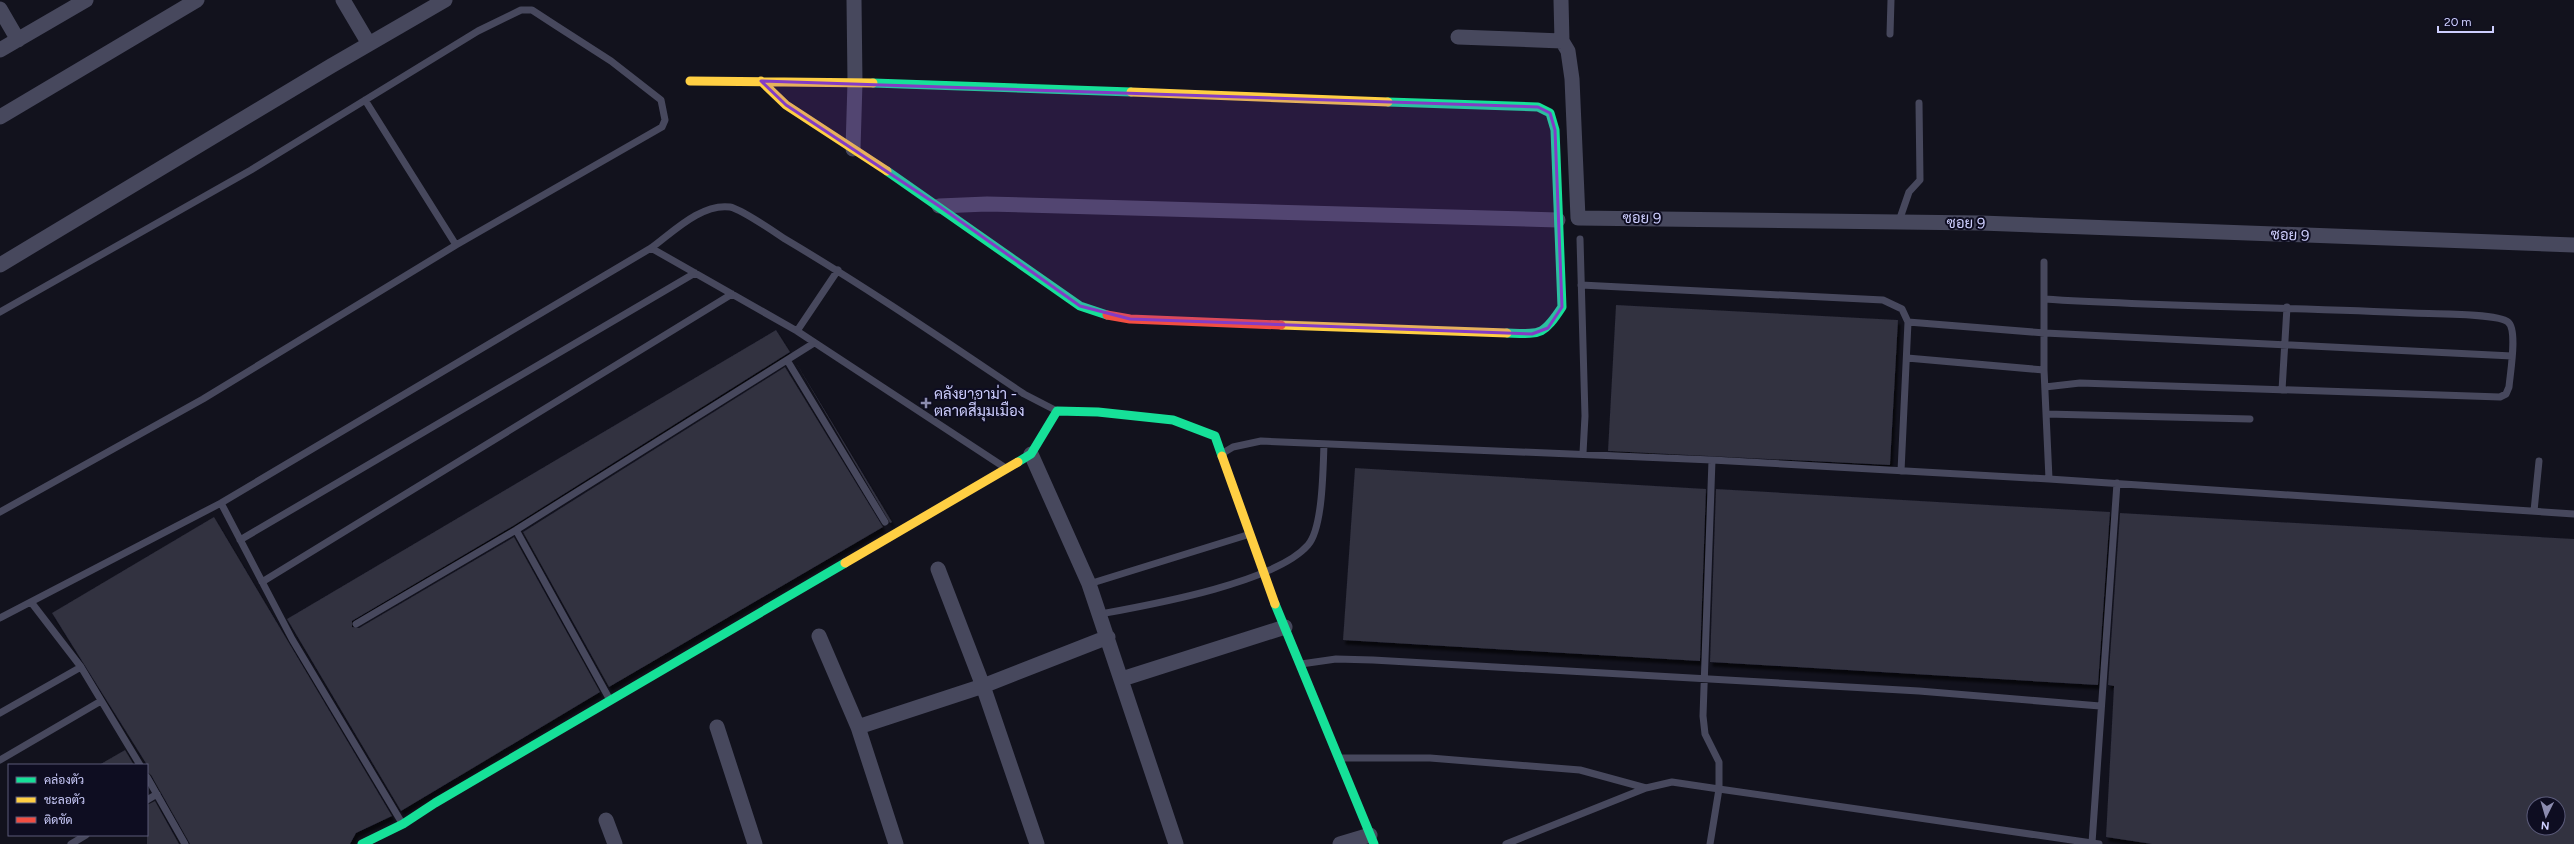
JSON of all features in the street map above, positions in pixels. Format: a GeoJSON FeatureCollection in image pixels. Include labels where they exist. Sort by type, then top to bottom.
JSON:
{"type":"FeatureCollection","features":[{"type":"Feature","properties":{"kind":"street"},"geometry":{"type":"LineString","coordinates":[[0,50],[86,0]]}},
{"type":"Feature","properties":{"kind":"street"},"geometry":{"type":"LineString","coordinates":[[0,117],[196,0]]}},
{"type":"Feature","properties":{"kind":"street"},"geometry":{"type":"LineString","coordinates":[[343,0],[369,44]]}},
{"type":"Feature","properties":{"kind":"street"},"geometry":{"type":"LineString","coordinates":[[0,265],[369,44],[446,0]]}},
{"type":"Feature","properties":{"kind":"street"},"geometry":{"type":"LineString","coordinates":[[853,149],[855,82],[854,0]]}},
{"type":"Feature","properties":{"kind":"street","name":"ซอย 9"},"geometry":{"type":"LineString","coordinates":[[1561,0],[1562,41],[1568,51],[1572,79],[1578,218],[1899,221],[2574,245]]}},
{"type":"Feature","properties":{"kind":"street"},"geometry":{"type":"LineString","coordinates":[[0,10],[18,40]]}},
{"type":"Feature","properties":{"kind":"street"},"geometry":{"type":"LineString","coordinates":[[1458,37],[1562,41]]}},
{"type":"Feature","properties":{"kind":"street"},"geometry":{"type":"LineString","coordinates":[[690,82],[761,81],[855,82],[1538,107],[1550,113],[1555,130],[1562,307],[1548,328],[1532,334],[1130,319],[1106,315],[1080,306],[939,206],[786,105],[761,81]]}},
{"type":"Feature","properties":{"kind":"street"},"geometry":{"type":"LineString","coordinates":[[939,206],[987,204],[1558,220]]}},
{"type":"Feature","properties":{"kind":"street"},"geometry":{"type":"LineString","coordinates":[[362,844],[403,824],[610,700],[1031,454],[1057,411],[1173,420],[1215,436],[1250,534],[1262,573],[1301,664],[1372,840],[1340,844]]}},
{"type":"Feature","properties":{"kind":"street"},"geometry":{"type":"LineString","coordinates":[[1031,454],[1089,584],[1176,844]]}},
{"type":"Feature","properties":{"kind":"street"},"geometry":{"type":"LineString","coordinates":[[938,569],[983,686],[1036,844]]}},
{"type":"Feature","properties":{"kind":"street"},"geometry":{"type":"LineString","coordinates":[[1122,679],[1285,626]]}},
{"type":"Feature","properties":{"kind":"street"},"geometry":{"type":"LineString","coordinates":[[819,636],[858,727],[896,844]]}},
{"type":"Feature","properties":{"kind":"street"},"geometry":{"type":"LineString","coordinates":[[858,727],[983,686],[1108,637]]}},
{"type":"Feature","properties":{"kind":"street"},"geometry":{"type":"LineString","coordinates":[[716,727],[755,844]]}},
{"type":"Feature","properties":{"kind":"street"},"geometry":{"type":"LineString","coordinates":[[606,820],[615,844]]}},
{"type":"Feature","properties":{"kind":"lane"},"geometry":{"type":"LineString","coordinates":[[1890,34],[1891,0]]}},
{"type":"Feature","properties":{"kind":"lane"},"geometry":{"type":"LineString","coordinates":[[0,312],[251,170],[478,32],[527,9],[532,10],[611,61],[661,100],[665,120],[662,127],[456,245],[203,399],[0,512]]}},
{"type":"Feature","properties":{"kind":"lane"},"geometry":{"type":"LineString","coordinates":[[365,100],[456,245]]}},
{"type":"Feature","properties":{"kind":"lane"},"geometry":{"type":"LineString","coordinates":[[1899,221],[1909,192],[1920,180],[1919,103]]}},
{"type":"Feature","properties":{"kind":"lane"},"geometry":{"type":"LineString","coordinates":[[0,618],[221,503],[651,248],[702,213],[712,208],[730,207],[838,270],[1024,394],[1057,411]]}},
{"type":"Feature","properties":{"kind":"lane"},"geometry":{"type":"LineString","coordinates":[[1580,239],[1585,416],[1583,453]]}},
{"type":"Feature","properties":{"kind":"lane"},"geometry":{"type":"LineString","coordinates":[[651,248],[797,331],[1005,468]]}},
{"type":"Feature","properties":{"kind":"lane"},"geometry":{"type":"LineString","coordinates":[[2044,262],[2044,370],[2049,479]]}},
{"type":"Feature","properties":{"kind":"lane"},"geometry":{"type":"LineString","coordinates":[[797,331],[838,270]]}},
{"type":"Feature","properties":{"kind":"lane"},"geometry":{"type":"LineString","coordinates":[[240,540],[695,273]]}},
{"type":"Feature","properties":{"kind":"lane"},"geometry":{"type":"LineString","coordinates":[[1581,285],[1883,300],[1902,309],[1908,322],[1901,471]]}},
{"type":"Feature","properties":{"kind":"lane"},"geometry":{"type":"LineString","coordinates":[[262,582],[732,294]]}},
{"type":"Feature","properties":{"kind":"lane"},"geometry":{"type":"LineString","coordinates":[[2044,299],[2117,303],[2287,308],[2502,319],[2512,326],[2512,356],[2509,387],[2506,394],[2500,397],[2396,392],[2282,390],[2080,383],[2045,387]]}},
{"type":"Feature","properties":{"kind":"lane"},"geometry":{"type":"LineString","coordinates":[[2282,390],[2287,308]]}},
{"type":"Feature","properties":{"kind":"lane"},"geometry":{"type":"LineString","coordinates":[[1908,322],[2045,333],[2512,356]]}},
{"type":"Feature","properties":{"kind":"lane"},"geometry":{"type":"LineString","coordinates":[[356,624],[516,530],[814,343]]}},
{"type":"Feature","properties":{"kind":"lane"},"geometry":{"type":"LineString","coordinates":[[1907,358],[2044,370]]}},
{"type":"Feature","properties":{"kind":"lane"},"geometry":{"type":"LineString","coordinates":[[787,360],[885,522]]}},
{"type":"Feature","properties":{"kind":"lane"},"geometry":{"type":"LineString","coordinates":[[2046,414],[2250,420]]}},
{"type":"Feature","properties":{"kind":"lane"},"geometry":{"type":"LineString","coordinates":[[1221,454],[1233,447],[1261,441],[1583,453],[2117,483],[2574,514]]}},
{"type":"Feature","properties":{"kind":"lane"},"geometry":{"type":"LineString","coordinates":[[1100,614],[1152,605],[1196,594],[1262,573],[1308,545],[1316,530],[1322,486],[1324,444]]}},
{"type":"Feature","properties":{"kind":"lane"},"geometry":{"type":"LineString","coordinates":[[1710,844],[1719,789],[1719,762],[1704,730],[1704,680],[1712,460]]}},
{"type":"Feature","properties":{"kind":"lane"},"geometry":{"type":"LineString","coordinates":[[2534,511],[2539,461]]}},
{"type":"Feature","properties":{"kind":"lane"},"geometry":{"type":"LineString","coordinates":[[1506,844],[1646,788],[1672,782],[2092,844],[2100,706],[2117,483]]}},
{"type":"Feature","properties":{"kind":"lane"},"geometry":{"type":"LineString","coordinates":[[221,503],[292,639],[403,824]]}},
{"type":"Feature","properties":{"kind":"lane"},"geometry":{"type":"LineString","coordinates":[[516,530],[610,700]]}},
{"type":"Feature","properties":{"kind":"lane"},"geometry":{"type":"LineString","coordinates":[[1089,584],[1250,534]]}},
{"type":"Feature","properties":{"kind":"lane"},"geometry":{"type":"LineString","coordinates":[[31,602],[81,667],[139,764]]}},
{"type":"Feature","properties":{"kind":"lane"},"geometry":{"type":"LineString","coordinates":[[1301,664],[1336,659],[1373,660],[1918,691],[2100,706]]}},
{"type":"Feature","properties":{"kind":"lane"},"geometry":{"type":"LineString","coordinates":[[0,713],[81,667]]}},
{"type":"Feature","properties":{"kind":"lane"},"geometry":{"type":"LineString","coordinates":[[0,760],[101,701]]}},
{"type":"Feature","properties":{"kind":"lane"},"geometry":{"type":"LineString","coordinates":[[1339,758],[1430,758],[1580,770],[1646,788]]}},
{"type":"Feature","properties":{"kind":"lane"},"geometry":{"type":"LineString","coordinates":[[148,779],[185,844]]}},
{"type":"Feature","properties":{"kind":"lane"},"geometry":{"type":"LineString","coordinates":[[148,799],[157,794]]}},
{"type":"Feature","properties":{"kind":"lane"},"geometry":{"type":"LineString","coordinates":[[71,844],[84,836]]}},
{"type":"Feature","properties":{"kind":"highlighted area"},"geometry":{"type":"Polygon","coordinates":[[[761,81],[1511,104],[1538,107],[1550,113],[1555,130],[1562,307],[1548,328],[1532,334],[1130,319],[1080,306],[939,206],[786,105],[761,81]]]}},
{"type":"Feature","properties":{"kind":"building"},"geometry":{"type":"Polygon","coordinates":[[[1616,305],[1898,320],[1890,465],[1608,451],[1616,305]]]}},
{"type":"Feature","properties":{"kind":"building"},"geometry":{"type":"Polygon","coordinates":[[[776,330],[790,352],[513,526],[352,621],[352,627],[359,628],[514,537],[600,692],[401,811],[287,619],[776,330]]]}},
{"type":"Feature","properties":{"kind":"building"},"geometry":{"type":"Polygon","coordinates":[[[795,361],[892,522],[890,523],[795,361]]]}},
{"type":"Feature","properties":{"kind":"building"},"geometry":{"type":"Polygon","coordinates":[[[785,367],[883,527],[609,687],[523,532],[785,367]]]}},
{"type":"Feature","properties":{"kind":"building"},"geometry":{"type":"Polygon","coordinates":[[[1355,468],[1706,489],[1700,661],[1343,640],[1355,468]]]}},
{"type":"Feature","properties":{"kind":"building"},"geometry":{"type":"Polygon","coordinates":[[[1716,489],[2110,512],[2098,685],[1710,662],[1716,489]]]}},
{"type":"Feature","properties":{"kind":"building"},"geometry":{"type":"Polygon","coordinates":[[[2120,513],[2574,539],[2574,844],[2152,844],[2106,837],[2114,686],[2108,685],[2120,513]]]}},
{"type":"Feature","properties":{"kind":"building"},"geometry":{"type":"Polygon","coordinates":[[[214,517],[392,816],[356,833],[350,844],[190,844],[151,775],[148,773],[148,764],[146,764],[52,613],[214,517]]]}},
{"type":"Feature","properties":{"kind":"building"},"geometry":{"type":"Polygon","coordinates":[[[125,750],[133,764],[101,764],[125,750]]]}},
{"type":"Feature","properties":{"kind":"building"},"geometry":{"type":"Polygon","coordinates":[[[155,801],[179,844],[147,844],[148,804],[155,801]]]}},
{"type":"Feature","properties":{"kind":"traffic: fast"},"geometry":{"type":"LineString","coordinates":[[873,83],[1131,92]]}},
{"type":"Feature","properties":{"kind":"traffic: fast"},"geometry":{"type":"LineString","coordinates":[[1388,102],[1538,107],[1550,113],[1555,130],[1562,307],[1550,323],[1540,331],[1534,333],[1507,333]]}},
{"type":"Feature","properties":{"kind":"traffic: fast"},"geometry":{"type":"LineString","coordinates":[[887,171],[1080,306],[1107,315]]}},
{"type":"Feature","properties":{"kind":"traffic: fast"},"geometry":{"type":"LineString","coordinates":[[1018,462],[1031,454],[1057,411],[1098,412],[1173,420],[1215,436],[1222,456]]}},
{"type":"Feature","properties":{"kind":"traffic: fast"},"geometry":{"type":"LineString","coordinates":[[362,844],[403,824],[435,803],[845,563]]}},
{"type":"Feature","properties":{"kind":"traffic: fast"},"geometry":{"type":"LineString","coordinates":[[1275,604],[1374,844]]}},
{"type":"Feature","properties":{"kind":"traffic: slow"},"geometry":{"type":"LineString","coordinates":[[690,81],[873,83]]}},
{"type":"Feature","properties":{"kind":"traffic: slow"},"geometry":{"type":"LineString","coordinates":[[761,81],[786,105],[887,171]]}},
{"type":"Feature","properties":{"kind":"traffic: slow"},"geometry":{"type":"LineString","coordinates":[[1131,92],[1388,102]]}},
{"type":"Feature","properties":{"kind":"traffic: slow"},"geometry":{"type":"LineString","coordinates":[[1281,325],[1507,333]]}},
{"type":"Feature","properties":{"kind":"traffic: slow"},"geometry":{"type":"LineString","coordinates":[[1222,456],[1275,604]]}},
{"type":"Feature","properties":{"kind":"traffic: slow"},"geometry":{"type":"LineString","coordinates":[[845,563],[1018,462]]}},
{"type":"Feature","properties":{"kind":"traffic: jam"},"geometry":{"type":"LineString","coordinates":[[1107,315],[1130,319],[1281,325]]}},
{"type":"Feature","properties":{"kind":"place","name":"คลังยาอาม่า - ตลาดสี่มุมเมือง"},"geometry":{"type":"Point","coordinates":[926,403]}}]}
